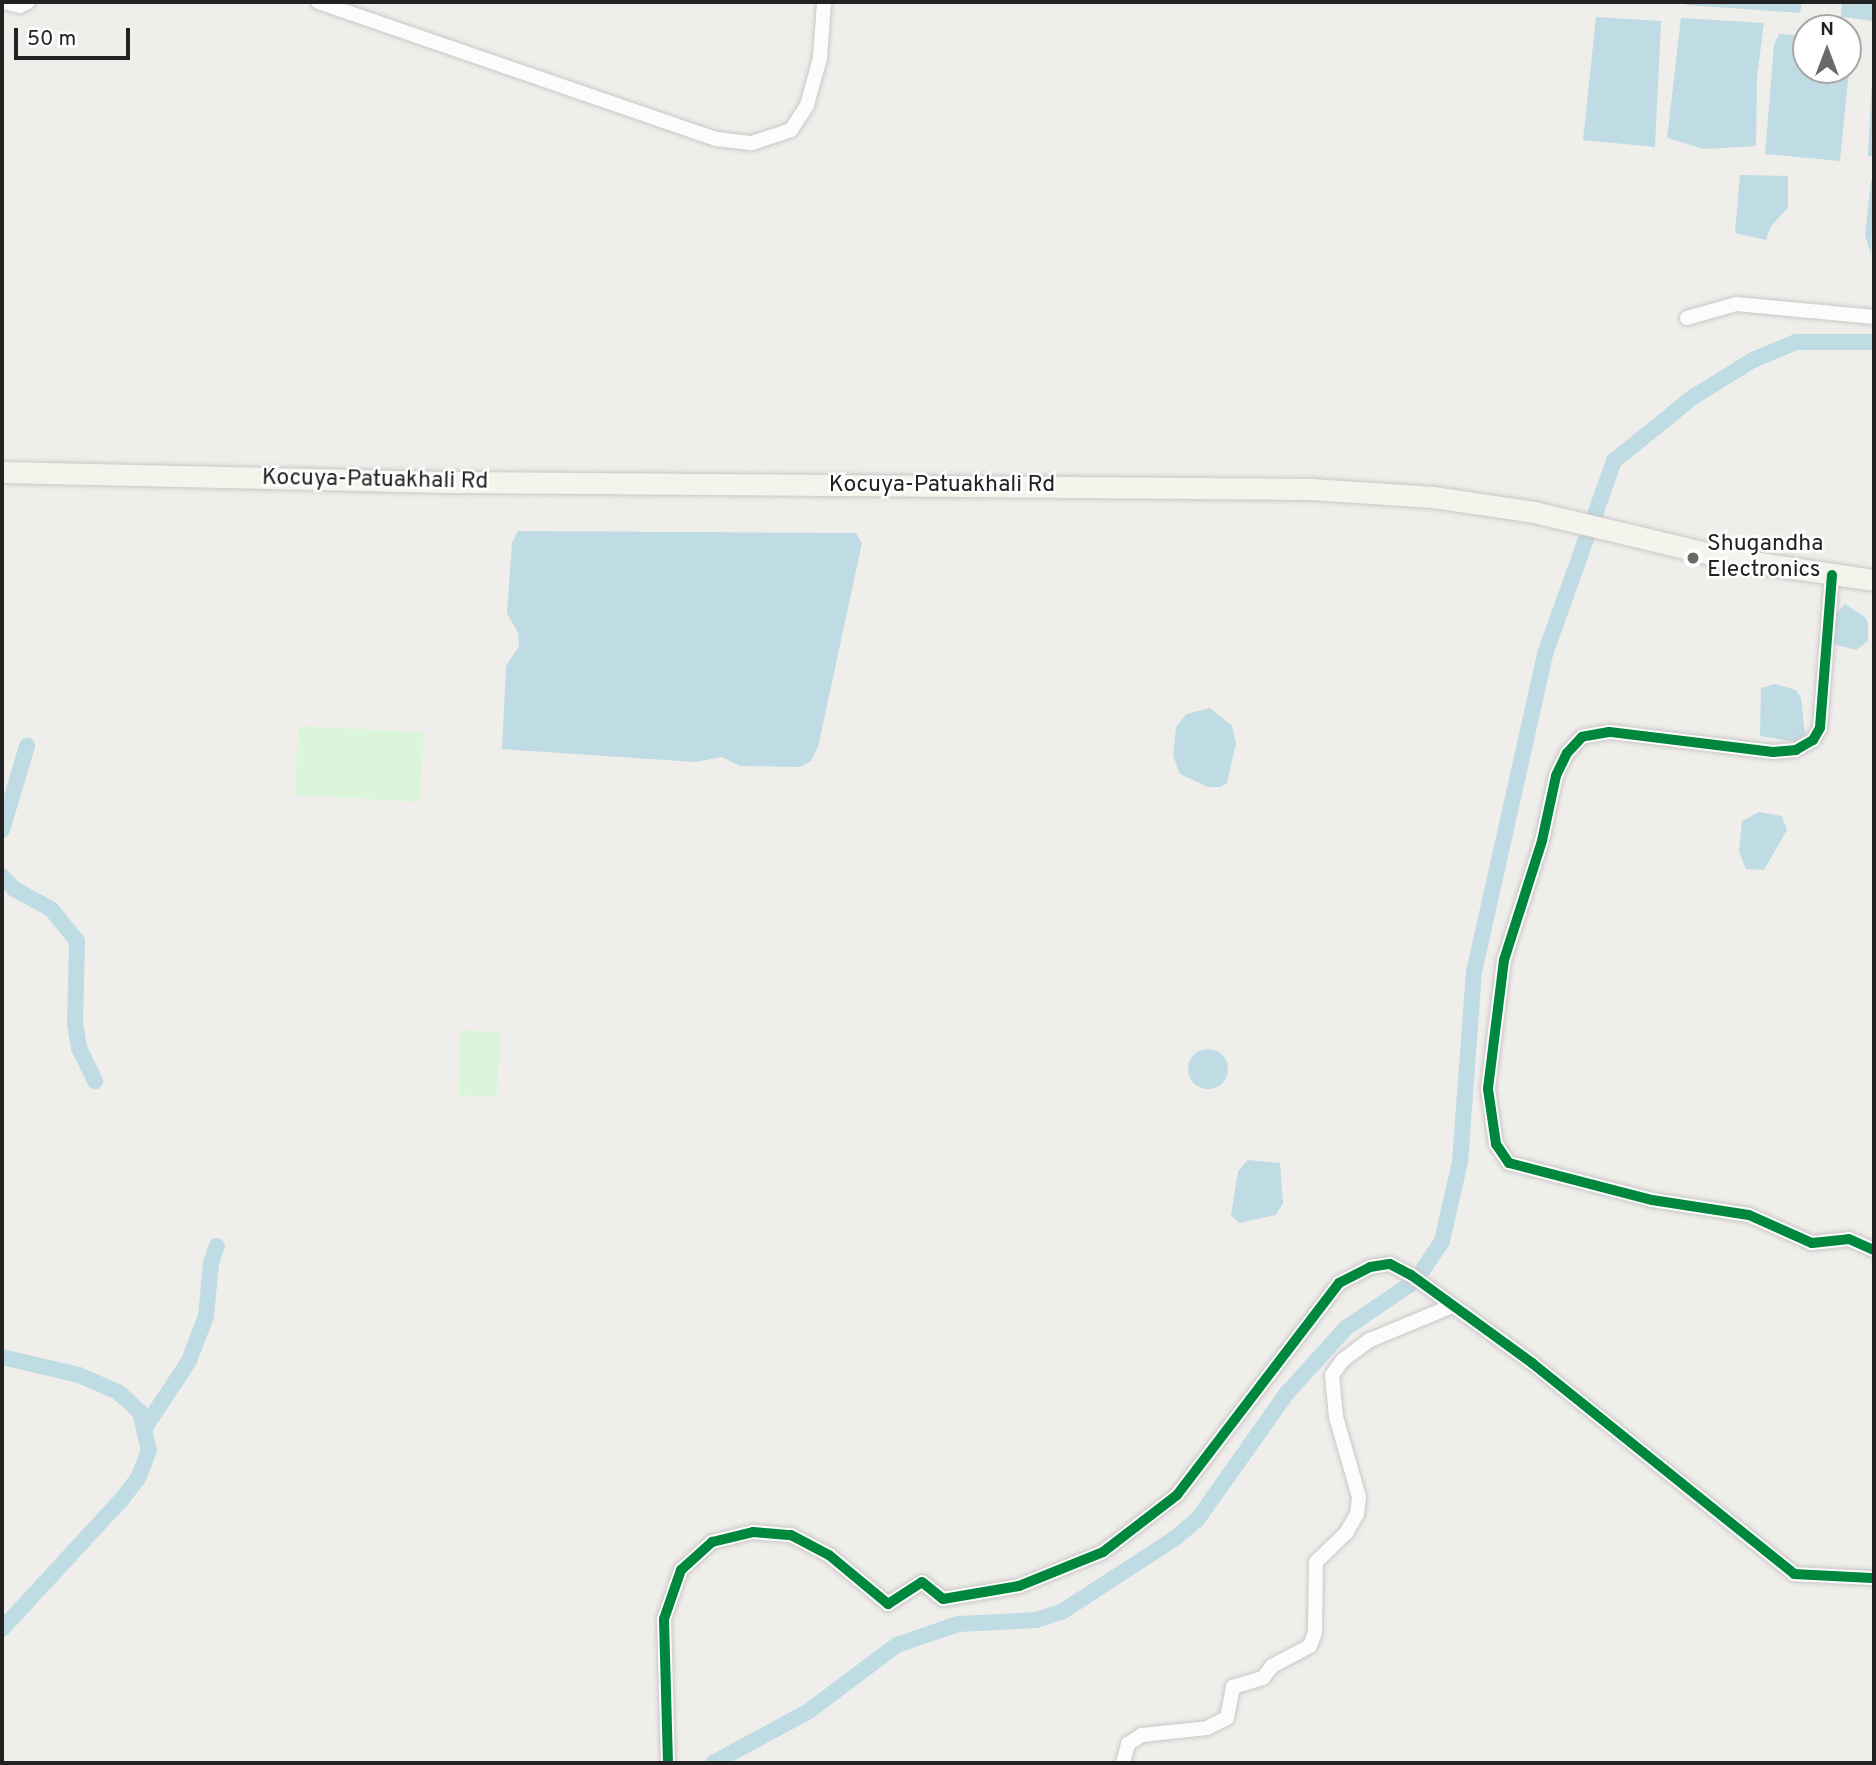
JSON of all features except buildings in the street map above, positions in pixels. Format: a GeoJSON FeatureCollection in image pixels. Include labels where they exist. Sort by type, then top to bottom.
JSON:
{"type":"FeatureCollection","features":[{"type":"Feature","properties":{"kind":"main road","name":"Kocuya-Patuakhali Rd"},"geometry":{"type":"LineString","coordinates":[[2,472],[445,482],[1311,489],[1433,497],[1569,520],[1731,559],[1874,580]]}},
{"type":"Feature","properties":{"kind":"street"},"geometry":{"type":"LineString","coordinates":[[4,2],[20,6],[28,2]]}},
{"type":"Feature","properties":{"kind":"street"},"geometry":{"type":"LineString","coordinates":[[318,2],[717,139],[752,143],[791,130],[807,105],[820,58],[824,2]]}},
{"type":"Feature","properties":{"kind":"street"},"geometry":{"type":"LineString","coordinates":[[1687,318],[1736,304],[1874,317]]}},
{"type":"Feature","properties":{"kind":"street"},"geometry":{"type":"LineString","coordinates":[[1832,575],[1820,728],[1813,740],[1796,750],[1773,752],[1609,732],[1583,737],[1567,753],[1556,776],[1542,841],[1504,960],[1488,1090],[1496,1144],[1509,1163],[1652,1200],[1749,1215],[1812,1243],[1849,1239],[1874,1250]]}},
{"type":"Feature","properties":{"kind":"street"},"geometry":{"type":"LineString","coordinates":[[668,1763],[664,1619],[681,1570],[712,1542],[753,1532],[791,1535],[829,1555],[888,1604],[922,1582],[943,1599],[1019,1586],[1103,1552],[1177,1495],[1339,1283],[1370,1267],[1390,1264],[1411,1275],[1532,1363],[1794,1574],[1874,1578]]}},
{"type":"Feature","properties":{"kind":"street"},"geometry":{"type":"LineString","coordinates":[[1123,1763],[1128,1744],[1142,1735],[1207,1728],[1227,1718],[1233,1687],[1263,1678],[1272,1666],[1310,1646],[1315,1632],[1316,1562],[1346,1533],[1357,1514],[1359,1497],[1336,1418],[1332,1375],[1343,1360],[1370,1340],[1452,1306]]}},
{"type":"Feature","properties":{"kind":"green space"},"geometry":{"type":"Polygon","coordinates":[[[298,726],[424,732],[420,802],[295,795],[298,726]]]}},
{"type":"Feature","properties":{"kind":"green space"},"geometry":{"type":"Polygon","coordinates":[[[461,1030],[500,1032],[497,1097],[458,1095],[461,1030]]]}},
{"type":"Feature","properties":{"kind":"water"},"geometry":{"type":"Polygon","coordinates":[[[1687,2],[1802,2],[1800,13],[1686,5],[1687,2]]]}},
{"type":"Feature","properties":{"kind":"water"},"geometry":{"type":"Polygon","coordinates":[[[1842,2],[1874,2],[1874,21],[1862,20],[1862,14],[1841,14],[1842,2]]]}},
{"type":"Feature","properties":{"kind":"water"},"geometry":{"type":"Polygon","coordinates":[[[1596,17],[1661,21],[1655,147],[1583,140],[1596,17]]]}},
{"type":"Feature","properties":{"kind":"water"},"geometry":{"type":"Polygon","coordinates":[[[1681,18],[1764,23],[1757,77],[1756,146],[1704,149],[1667,138],[1681,18]]]}},
{"type":"Feature","properties":{"kind":"water"},"geometry":{"type":"Polygon","coordinates":[[[1779,34],[1792,35],[1792,84],[1848,84],[1840,161],[1765,154],[1774,45],[1779,34]]]}},
{"type":"Feature","properties":{"kind":"water"},"geometry":{"type":"Polygon","coordinates":[[[1874,43],[1874,157],[1868,156],[1874,43]]]}},
{"type":"Feature","properties":{"kind":"water"},"geometry":{"type":"Polygon","coordinates":[[[1740,175],[1788,176],[1788,208],[1771,226],[1766,240],[1735,233],[1740,175]]]}},
{"type":"Feature","properties":{"kind":"water"},"geometry":{"type":"Polygon","coordinates":[[[1871,181],[1874,181],[1871,254],[1865,236],[1871,181]]]}},
{"type":"Feature","properties":{"kind":"water"},"geometry":{"type":"Polygon","coordinates":[[[518,531],[856,533],[862,543],[818,747],[811,761],[799,767],[740,766],[722,757],[695,762],[502,749],[506,666],[519,646],[518,633],[507,613],[512,543],[518,531]]]}},
{"type":"Feature","properties":{"kind":"water"},"geometry":{"type":"Polygon","coordinates":[[[1845,604],[1866,618],[1868,624],[1868,641],[1856,650],[1833,644],[1835,615],[1845,604]]]}},
{"type":"Feature","properties":{"kind":"water"},"geometry":{"type":"Polygon","coordinates":[[[1775,684],[1796,690],[1801,698],[1805,734],[1796,742],[1760,736],[1761,688],[1775,684]]]}},
{"type":"Feature","properties":{"kind":"water"},"geometry":{"type":"Polygon","coordinates":[[[1210,708],[1232,726],[1236,743],[1227,783],[1220,787],[1208,787],[1180,774],[1173,756],[1176,727],[1186,714],[1210,708]]]}},
{"type":"Feature","properties":{"kind":"water"},"geometry":{"type":"Polygon","coordinates":[[[1759,812],[1782,816],[1787,830],[1764,870],[1746,869],[1739,852],[1742,821],[1759,812]]]}},
{"type":"Feature","properties":{"kind":"water"},"geometry":{"type":"Polygon","coordinates":[[[1208,1049],[1216,1050],[1222,1055],[1227,1061],[1227,1077],[1222,1083],[1216,1088],[1208,1089],[1200,1088],[1194,1083],[1189,1077],[1188,1069],[1189,1061],[1194,1055],[1200,1050],[1208,1049]]]}},
{"type":"Feature","properties":{"kind":"water"},"geometry":{"type":"Polygon","coordinates":[[[1248,1160],[1280,1163],[1283,1203],[1276,1215],[1239,1223],[1231,1215],[1238,1171],[1248,1160]]]}},
{"type":"Feature","properties":{"kind":"waterway"},"geometry":{"type":"LineString","coordinates":[[713,1763],[809,1711],[897,1645],[958,1624],[1036,1620],[1063,1611],[1174,1539],[1197,1520],[1287,1393],[1346,1328],[1409,1285],[1422,1271],[1442,1241],[1460,1162],[1474,972],[1546,651],[1614,461],[1693,397],[1753,360],[1796,342],[1874,342]]}},
{"type":"Feature","properties":{"kind":"waterway"},"geometry":{"type":"LineString","coordinates":[[2,830],[27,746]]}},
{"type":"Feature","properties":{"kind":"waterway"},"geometry":{"type":"LineString","coordinates":[[2,876],[14,889],[51,909],[77,941],[75,1023],[79,1048],[95,1081]]}},
{"type":"Feature","properties":{"kind":"waterway"},"geometry":{"type":"LineString","coordinates":[[146,1426],[189,1361],[206,1316],[211,1263],[217,1246]]}},
{"type":"Feature","properties":{"kind":"waterway"},"geometry":{"type":"LineString","coordinates":[[2,1357],[79,1375],[118,1392],[140,1412],[149,1450],[138,1478],[122,1499],[2,1629]]}},
{"type":"Feature","properties":{"kind":"cycle path"},"geometry":{"type":"LineString","coordinates":[[1832,575],[1820,728],[1813,740],[1796,750],[1773,752],[1609,732],[1582,737],[1567,753],[1556,776],[1542,841],[1504,960],[1488,1089],[1496,1144],[1509,1163],[1652,1200],[1749,1215],[1812,1243],[1849,1239],[1874,1250]]}},
{"type":"Feature","properties":{"kind":"cycle path"},"geometry":{"type":"LineString","coordinates":[[668,1763],[664,1619],[681,1570],[712,1542],[753,1532],[791,1535],[829,1555],[888,1604],[922,1582],[943,1599],[1019,1586],[1103,1552],[1177,1495],[1339,1283],[1370,1267],[1390,1264],[1411,1275],[1532,1363],[1794,1574],[1874,1578]]}},
{"type":"Feature","properties":{"kind":"place","name":"Shugandha Electronics"},"geometry":{"type":"Point","coordinates":[1693,558]}}]}
